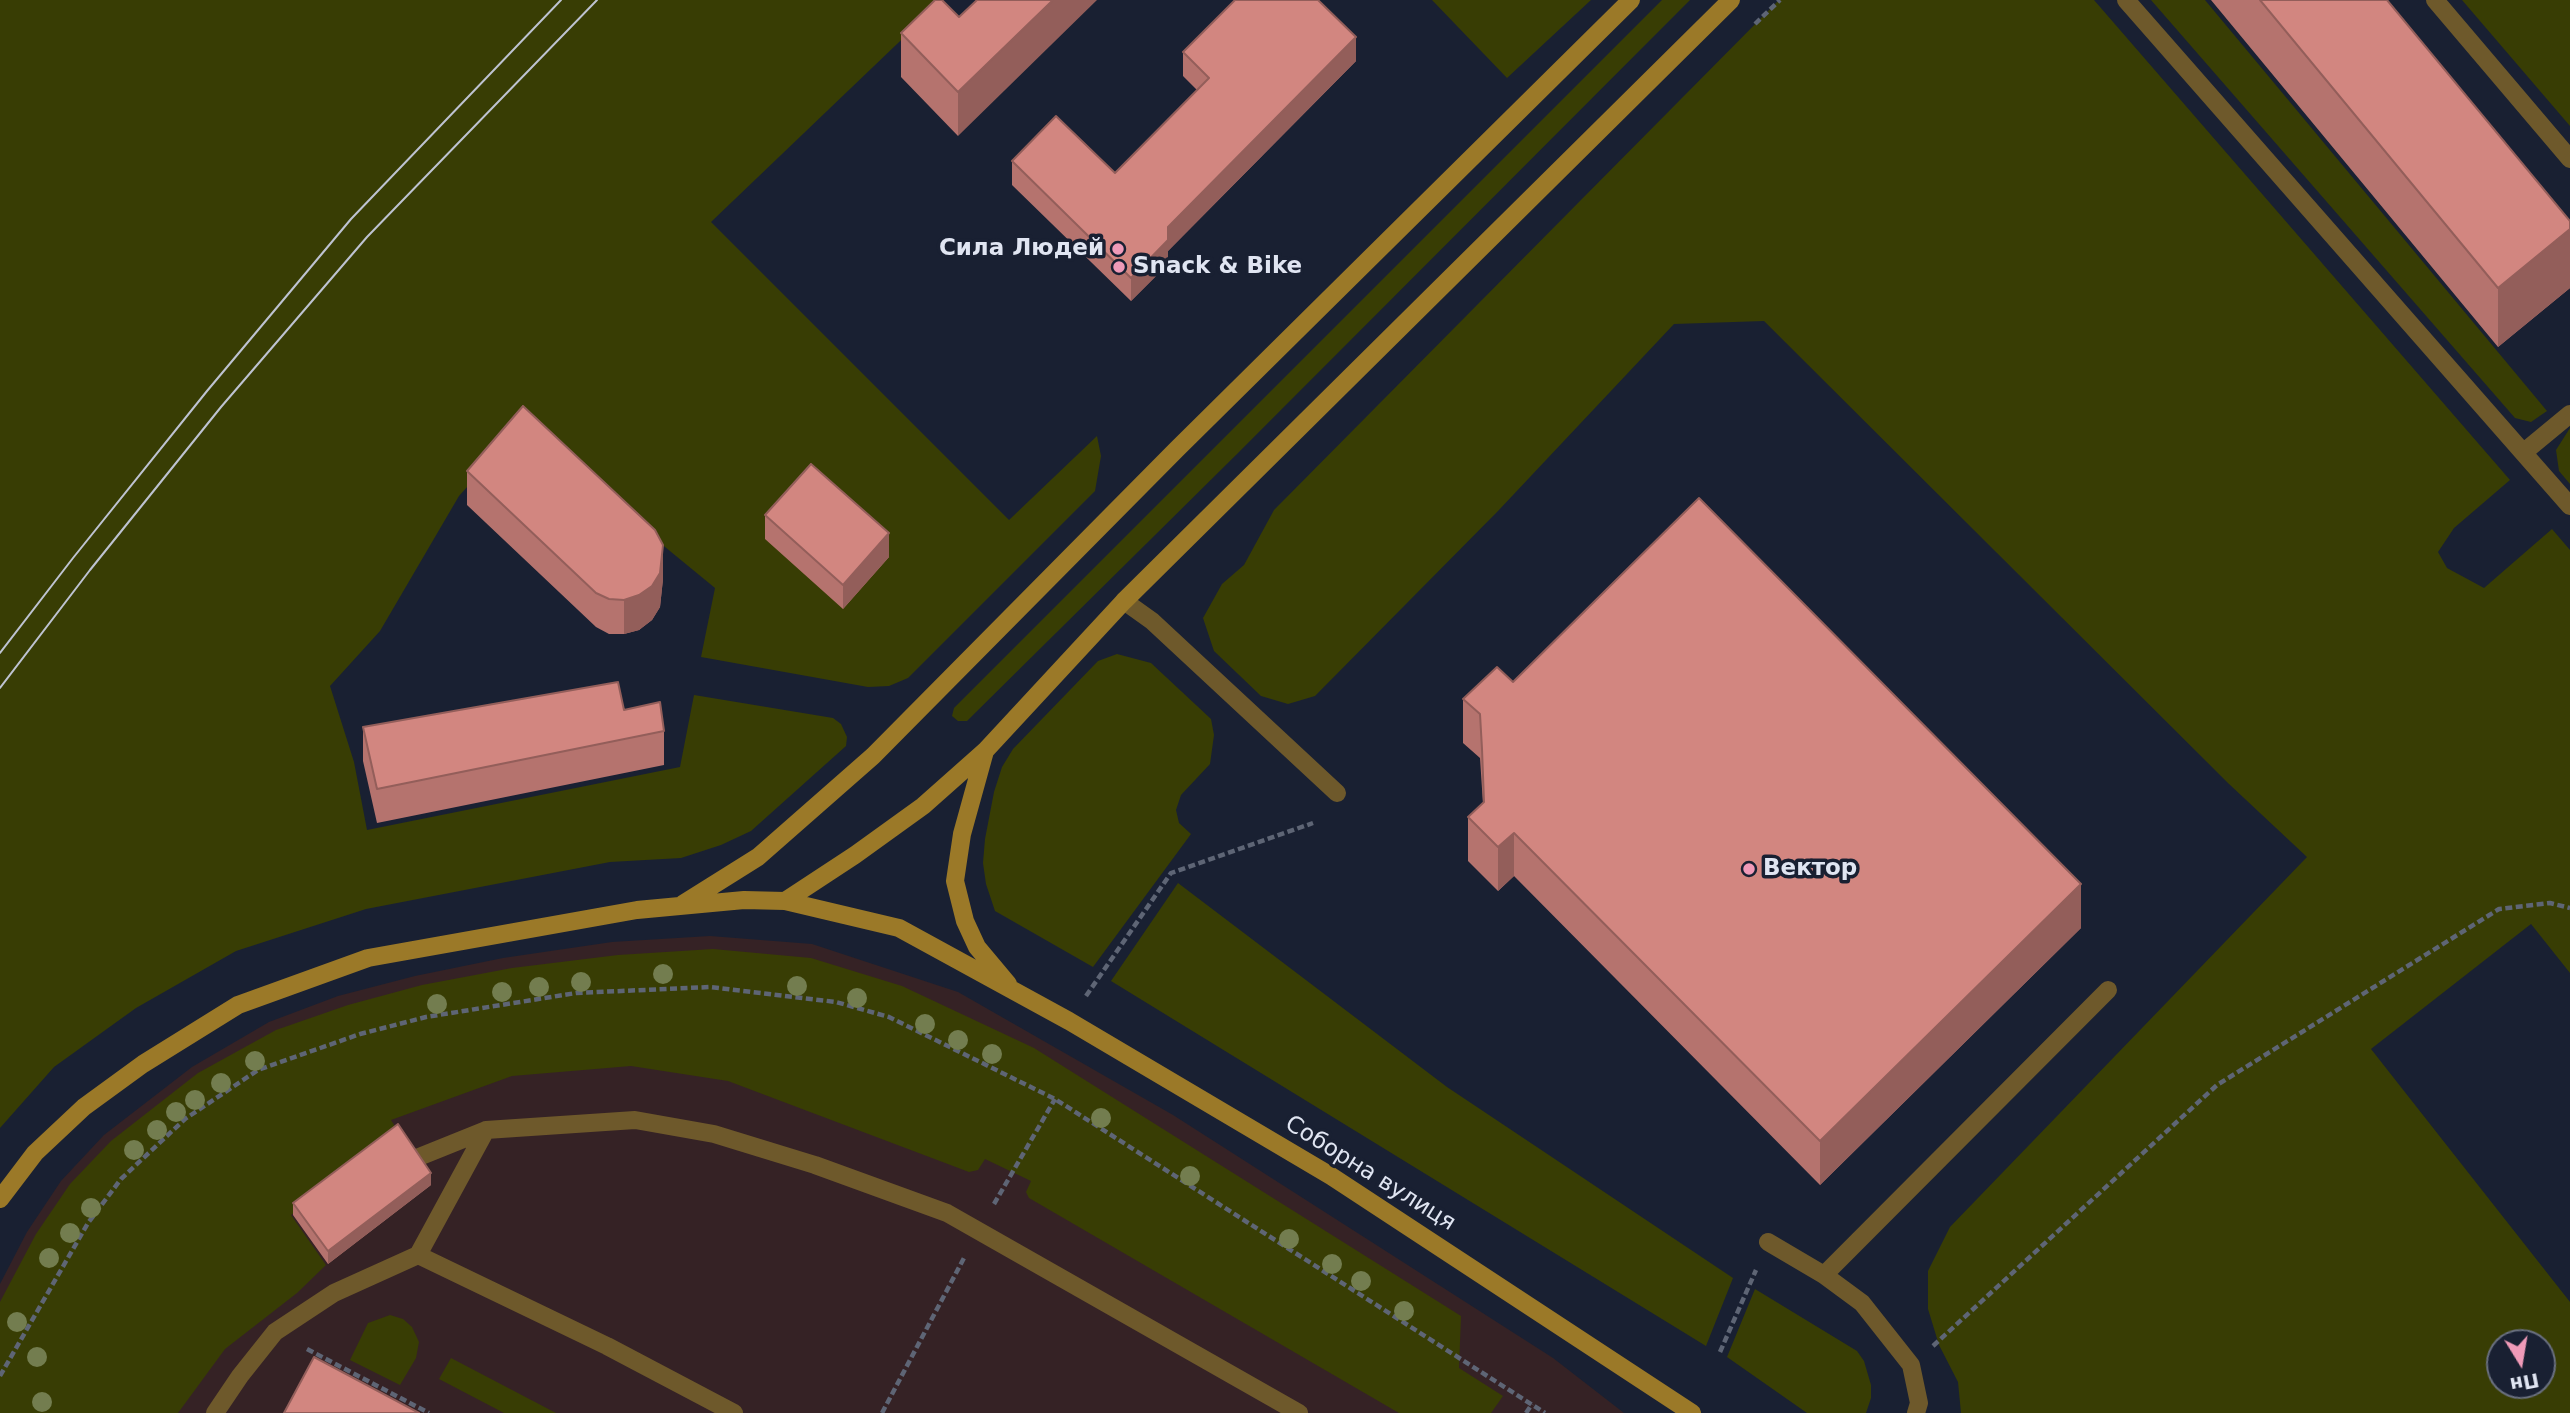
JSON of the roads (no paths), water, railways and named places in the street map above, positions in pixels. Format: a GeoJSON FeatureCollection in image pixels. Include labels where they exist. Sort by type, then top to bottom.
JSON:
{"type":"FeatureCollection","features":[{"type":"Feature","properties":{"kind":"street"},"geometry":{"type":"LineString","coordinates":[[679,906],[758,857],[873,756],[1186,439],[1631,0]]}},
{"type":"Feature","properties":{"kind":"street"},"geometry":{"type":"LineString","coordinates":[[785,901],[923,806],[985,751],[1124,601],[1731,0]]}},
{"type":"Feature","properties":{"kind":"street"},"geometry":{"type":"LineString","coordinates":[[985,751],[962,834],[955,881],[965,921],[977,947],[1013,991]]}},
{"type":"Feature","properties":{"kind":"street","name":"Соборна вулиця"},"geometry":{"type":"LineString","coordinates":[[0,1199],[35,1153],[84,1107],[143,1063],[238,1005],[368,958],[637,909],[744,901],[785,901],[899,928],[1069,1021],[1331,1176],[1692,1413]]}},
{"type":"Feature","properties":{"kind":"lane"},"geometry":{"type":"LineString","coordinates":[[2126,0],[2570,506]]}},
{"type":"Feature","properties":{"kind":"lane"},"geometry":{"type":"LineString","coordinates":[[2435,0],[2570,159]]}},
{"type":"Feature","properties":{"kind":"lane"},"geometry":{"type":"LineString","coordinates":[[2524,452],[2570,414]]}},
{"type":"Feature","properties":{"kind":"lane"},"geometry":{"type":"LineString","coordinates":[[1124,601],[1152,621],[1337,793]]}},
{"type":"Feature","properties":{"kind":"lane"},"geometry":{"type":"LineString","coordinates":[[1824,1275],[2108,990]]}},
{"type":"Feature","properties":{"kind":"lane"},"geometry":{"type":"LineString","coordinates":[[414,1159],[486,1130],[635,1120],[714,1134],[815,1165],[947,1213],[1299,1413]]}},
{"type":"Feature","properties":{"kind":"lane"},"geometry":{"type":"LineString","coordinates":[[215,1413],[275,1332],[334,1293],[418,1255],[486,1130]]}},
{"type":"Feature","properties":{"kind":"lane"},"geometry":{"type":"LineString","coordinates":[[1768,1242],[1824,1275],[1862,1303],[1911,1365],[1919,1403],[1916,1413]]}},
{"type":"Feature","properties":{"kind":"lane"},"geometry":{"type":"LineString","coordinates":[[418,1255],[607,1346],[734,1413]]}},
{"type":"Feature","properties":{"kind":"tram line"},"geometry":{"type":"LineString","coordinates":[[0,653],[207,391],[351,219],[561,0]]}},
{"type":"Feature","properties":{"kind":"tram line"},"geometry":{"type":"LineString","coordinates":[[0,688],[90,570],[221,407],[367,237],[597,0]]}},
{"type":"Feature","properties":{"kind":"place","name":"Сила Людей"},"geometry":{"type":"Point","coordinates":[1118,249]}},
{"type":"Feature","properties":{"kind":"place","name":"Snack & Bike"},"geometry":{"type":"Point","coordinates":[1119,267]}},
{"type":"Feature","properties":{"kind":"place","name":"Вектор"},"geometry":{"type":"Point","coordinates":[1749,869]}}]}
